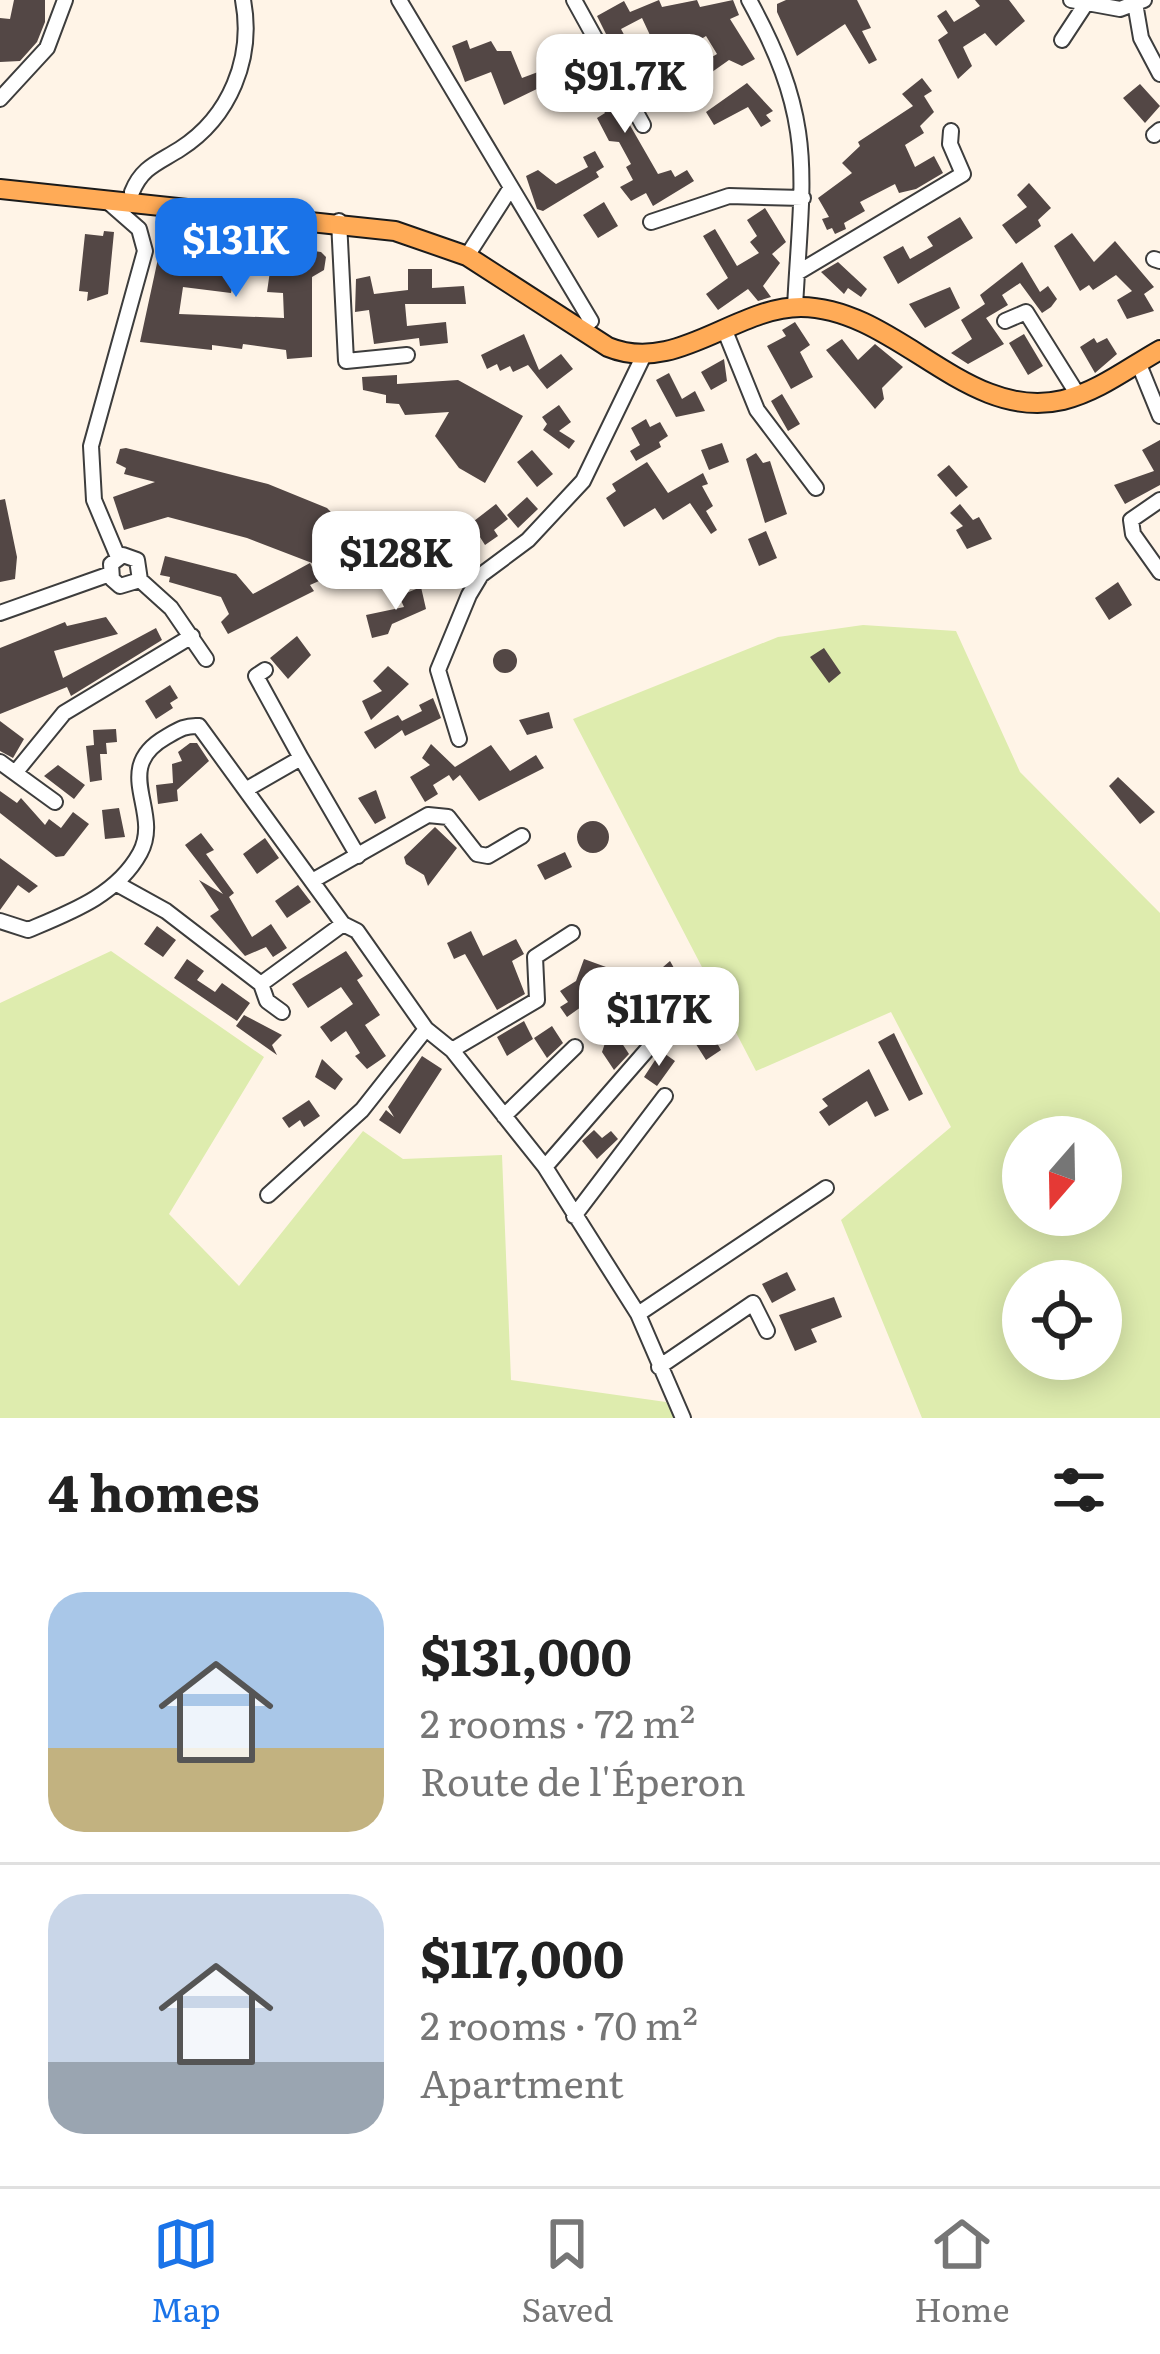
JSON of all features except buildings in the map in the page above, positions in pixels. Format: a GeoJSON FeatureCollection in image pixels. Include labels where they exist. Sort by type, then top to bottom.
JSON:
{"type":"FeatureCollection","features":[{"type":"Feature","properties":{"kind":"main road"},"geometry":{"type":"LineString","coordinates":[[0,179],[132,192],[224,211],[395,231],[467,256],[608,347],[644,355],[795,307],[844,313],[868,322],[996,394],[1037,403],[1078,395],[1160,350]]}},
{"type":"Feature","properties":{"kind":"main road"},"geometry":{"type":"LineString","coordinates":[[0,190],[193,213],[224,211]]}},
{"type":"Feature","properties":{"kind":"main road"},"geometry":{"type":"LineString","coordinates":[[76,197],[126,197],[132,192]]}},
{"type":"Feature","properties":{"kind":"street"},"geometry":{"type":"LineString","coordinates":[[0,99],[47,48],[65,0]]}},
{"type":"Feature","properties":{"kind":"street"},"geometry":{"type":"LineString","coordinates":[[132,192],[146,168],[181,148],[217,116],[233,89],[244,48],[243,0]]}},
{"type":"Feature","properties":{"kind":"street"},"geometry":{"type":"LineString","coordinates":[[399,0],[591,321]]}},
{"type":"Feature","properties":{"kind":"street"},"geometry":{"type":"LineString","coordinates":[[574,0],[643,125]]}},
{"type":"Feature","properties":{"kind":"street"},"geometry":{"type":"LineString","coordinates":[[749,0],[796,104],[802,198],[795,307]]}},
{"type":"Feature","properties":{"kind":"street"},"geometry":{"type":"LineString","coordinates":[[1062,40],[1078,2],[1120,9],[1140,2],[1142,38],[1160,74]]}},
{"type":"Feature","properties":{"kind":"street"},"geometry":{"type":"LineString","coordinates":[[796,273],[963,174],[950,144],[951,131]]}},
{"type":"Feature","properties":{"kind":"street"},"geometry":{"type":"LineString","coordinates":[[467,256],[510,189]]}},
{"type":"Feature","properties":{"kind":"street"},"geometry":{"type":"LineString","coordinates":[[651,222],[729,196],[802,198]]}},
{"type":"Feature","properties":{"kind":"street"},"geometry":{"type":"LineString","coordinates":[[0,613],[110,574],[118,557],[94,500],[91,446],[145,251],[139,229],[107,201]]}},
{"type":"Feature","properties":{"kind":"street"},"geometry":{"type":"LineString","coordinates":[[338,221],[346,362],[406,355]]}},
{"type":"Feature","properties":{"kind":"street"},"geometry":{"type":"LineString","coordinates":[[1005,322],[1026,312],[1078,395]]}},
{"type":"Feature","properties":{"kind":"street"},"geometry":{"type":"LineString","coordinates":[[725,331],[757,410],[816,488]]}},
{"type":"Feature","properties":{"kind":"street"},"geometry":{"type":"LineString","coordinates":[[459,739],[438,670],[469,595],[481,574],[528,540],[583,482],[644,355]]}},
{"type":"Feature","properties":{"kind":"street"},"geometry":{"type":"LineString","coordinates":[[1138,362],[1160,416]]}},
{"type":"Feature","properties":{"kind":"street"},"geometry":{"type":"LineString","coordinates":[[1160,500],[1136,516],[1131,527],[1160,572]]}},
{"type":"Feature","properties":{"kind":"street"},"geometry":{"type":"LineString","coordinates":[[118,557],[137,560],[140,580],[192,636],[206,659]]}},
{"type":"Feature","properties":{"kind":"street"},"geometry":{"type":"LineString","coordinates":[[110,574],[120,586],[140,580]]}},
{"type":"Feature","properties":{"kind":"street"},"geometry":{"type":"LineString","coordinates":[[15,773],[64,713],[192,636]]}},
{"type":"Feature","properties":{"kind":"street"},"geometry":{"type":"LineString","coordinates":[[265,670],[256,676],[358,856]]}},
{"type":"Feature","properties":{"kind":"street"},"geometry":{"type":"LineString","coordinates":[[0,921],[28,930],[119,885],[145,838],[139,762],[146,748],[187,725],[200,726],[343,924],[357,931],[426,1029],[452,1050],[545,1167],[638,1314],[683,1418]]}},
{"type":"Feature","properties":{"kind":"street"},"geometry":{"type":"LineString","coordinates":[[247,789],[302,758]]}},
{"type":"Feature","properties":{"kind":"street"},"geometry":{"type":"LineString","coordinates":[[0,762],[55,802]]}},
{"type":"Feature","properties":{"kind":"street"},"geometry":{"type":"LineString","coordinates":[[313,880],[440,812],[477,854],[488,856],[522,836]]}},
{"type":"Feature","properties":{"kind":"street"},"geometry":{"type":"LineString","coordinates":[[119,885],[166,911],[261,984],[266,1001],[282,1012]]}},
{"type":"Feature","properties":{"kind":"street"},"geometry":{"type":"LineString","coordinates":[[261,984],[343,924]]}},
{"type":"Feature","properties":{"kind":"street"},"geometry":{"type":"LineString","coordinates":[[452,1050],[537,1000],[535,957],[572,933]]}},
{"type":"Feature","properties":{"kind":"street"},"geometry":{"type":"LineString","coordinates":[[268,1195],[362,1110],[426,1029]]}},
{"type":"Feature","properties":{"kind":"street"},"geometry":{"type":"LineString","coordinates":[[545,1167],[653,1043]]}},
{"type":"Feature","properties":{"kind":"street"},"geometry":{"type":"LineString","coordinates":[[504,1116],[574,1047]]}},
{"type":"Feature","properties":{"kind":"street"},"geometry":{"type":"LineString","coordinates":[[574,1216],[665,1096]]}},
{"type":"Feature","properties":{"kind":"street"},"geometry":{"type":"LineString","coordinates":[[638,1314],[826,1188]]}},
{"type":"Feature","properties":{"kind":"street"},"geometry":{"type":"LineString","coordinates":[[658,1367],[753,1303],[767,1331]]}},
{"type":"Feature","properties":{"kind":"green space"},"geometry":{"type":"Polygon","coordinates":[[[863,625],[956,631],[1020,772],[1160,913],[1160,1418],[922,1418],[841,1220],[951,1127],[891,1012],[756,1071],[573,719],[778,637],[863,625]]]}},
{"type":"Feature","properties":{"kind":"green space"},"geometry":{"type":"Polygon","coordinates":[[[111,951],[264,1057],[169,1214],[239,1286],[363,1131],[403,1159],[502,1155],[511,1380],[666,1402],[675,1418],[0,1418],[0,1003],[111,951]]]}}]}
